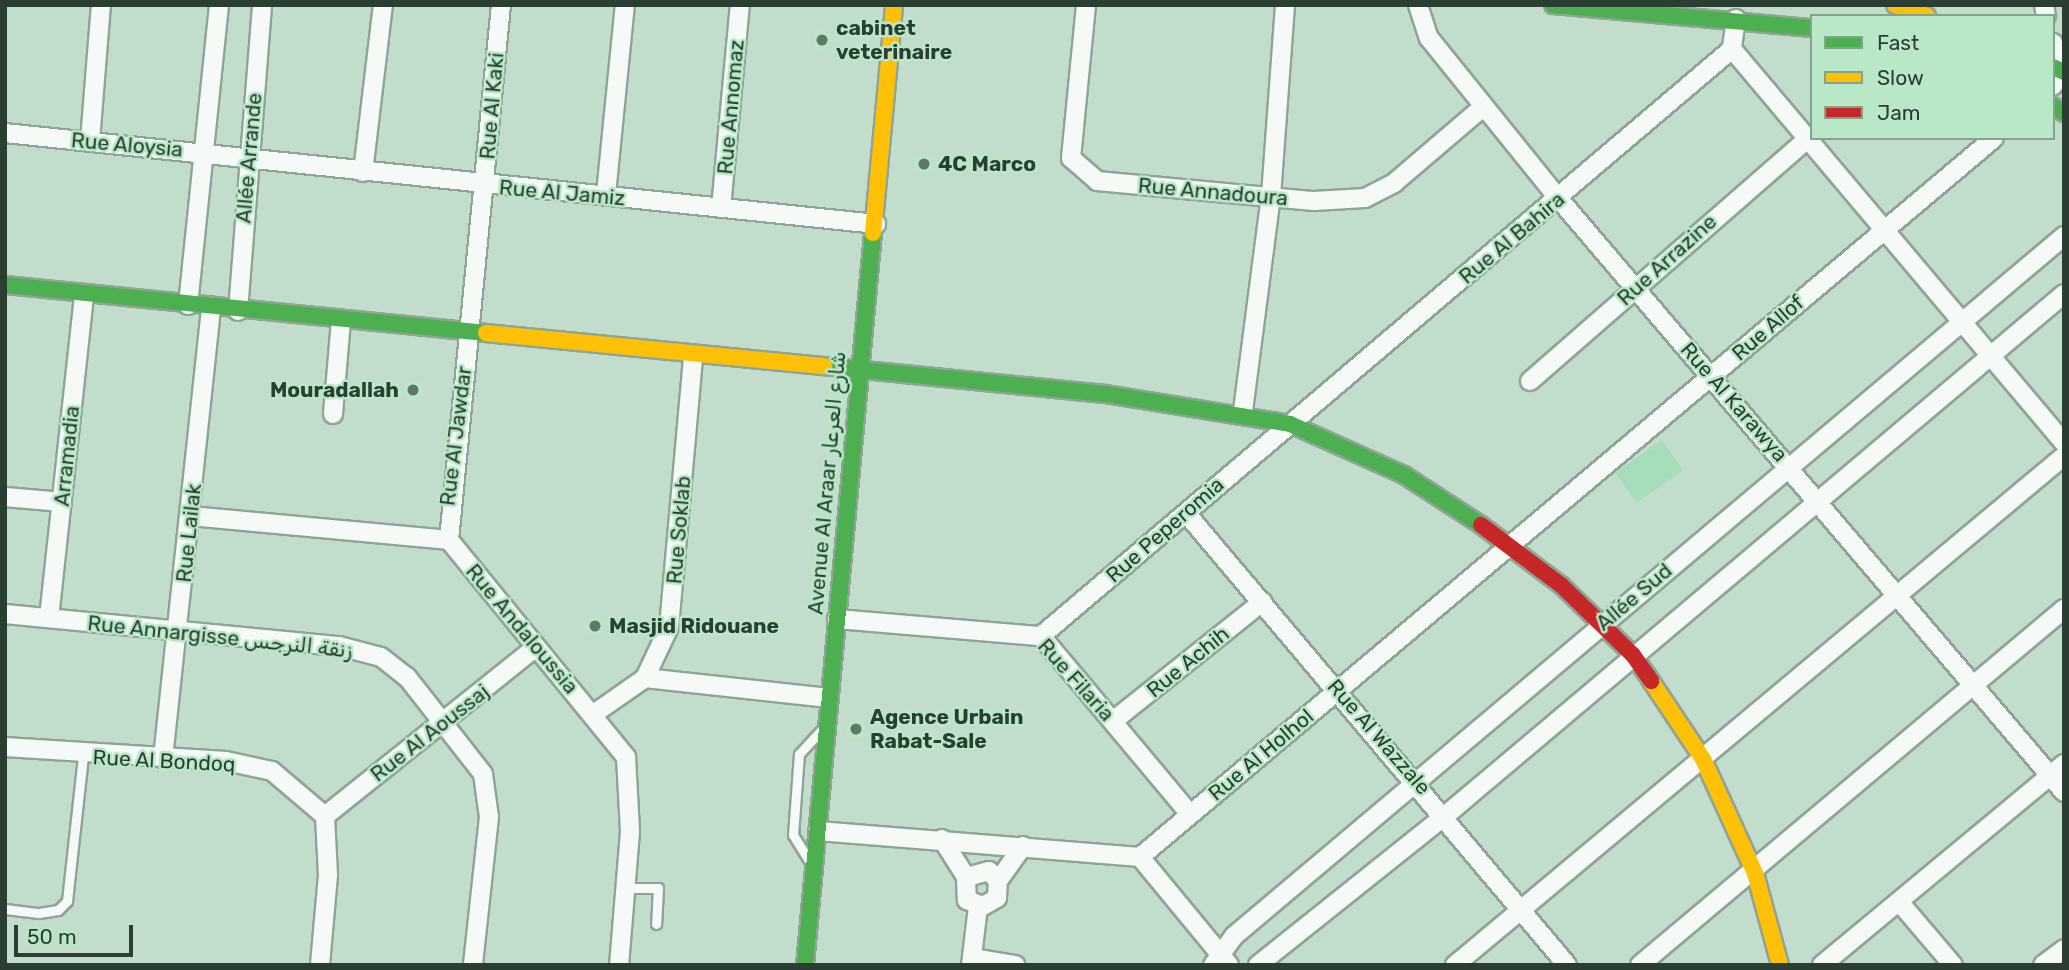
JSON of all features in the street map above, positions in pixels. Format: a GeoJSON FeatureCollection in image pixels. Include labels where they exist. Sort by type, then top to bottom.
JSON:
{"type":"FeatureCollection","features":[{"type":"Feature","properties":{"kind":"street"},"geometry":{"type":"LineString","coordinates":[[90,141],[102,5]]}},
{"type":"Feature","properties":{"kind":"street"},"geometry":{"type":"LineString","coordinates":[[188,305],[219,5]]}},
{"type":"Feature","properties":{"kind":"street","name":"Allée Arrande"},"geometry":{"type":"LineString","coordinates":[[237,311],[247,161],[262,5]]}},
{"type":"Feature","properties":{"kind":"street"},"geometry":{"type":"LineString","coordinates":[[363,172],[383,5]]}},
{"type":"Feature","properties":{"kind":"street","name":"Rue Al Kaki"},"geometry":{"type":"LineString","coordinates":[[468,331],[485,186],[501,5]]}},
{"type":"Feature","properties":{"kind":"street"},"geometry":{"type":"LineString","coordinates":[[606,194],[625,5]]}},
{"type":"Feature","properties":{"kind":"street","name":"Rue Annomaz"},"geometry":{"type":"LineString","coordinates":[[721,208],[740,5]]}},
{"type":"Feature","properties":{"kind":"street","name":"Avenue Al Araar شارع العرعار"},"geometry":{"type":"LineString","coordinates":[[805,965],[837,619],[856,372],[876,224],[894,5]]}},
{"type":"Feature","properties":{"kind":"street","name":"Rue Annadoura"},"geometry":{"type":"LineString","coordinates":[[1086,5],[1071,158],[1085,175],[1135,186],[1271,196],[1365,198],[1394,184],[1484,106]]}},
{"type":"Feature","properties":{"kind":"street"},"geometry":{"type":"LineString","coordinates":[[1243,411],[1271,196],[1285,5]]}},
{"type":"Feature","properties":{"kind":"street","name":"Rue Al Karawya"},"geometry":{"type":"LineString","coordinates":[[1418,5],[1429,38],[1559,199],[1713,376],[1974,686],[2057,770],[2064,792]]}},
{"type":"Feature","properties":{"kind":"street"},"geometry":{"type":"LineString","coordinates":[[1553,5],[1736,19],[1810,28]]}},
{"type":"Feature","properties":{"kind":"street"},"geometry":{"type":"LineString","coordinates":[[1895,5],[1921,14]]}},
{"type":"Feature","properties":{"kind":"street"},"geometry":{"type":"LineString","coordinates":[[1736,19],[1732,49],[2064,443]]}},
{"type":"Feature","properties":{"kind":"street","name":"Rue Al Bahira"},"geometry":{"type":"LineString","coordinates":[[1290,424],[1559,199],[1732,49]]}},
{"type":"Feature","properties":{"kind":"street"},"geometry":{"type":"LineString","coordinates":[[2055,55],[2058,74]]}},
{"type":"Feature","properties":{"kind":"street","name":"Rue Aloysia"},"geometry":{"type":"LineString","coordinates":[[5,133],[203,152],[247,161]]}},
{"type":"Feature","properties":{"kind":"street","name":"Rue Arrazine"},"geometry":{"type":"LineString","coordinates":[[1530,381],[1806,140]]}},
{"type":"Feature","properties":{"kind":"street","name":"Rue Allof"},"geometry":{"type":"LineString","coordinates":[[1510,546],[1992,140]]}},
{"type":"Feature","properties":{"kind":"street","name":"Rue Al Jamiz"},"geometry":{"type":"LineString","coordinates":[[247,161],[485,186],[606,194],[876,224]]}},
{"type":"Feature","properties":{"kind":"street","name":"Allée Sud"},"geometry":{"type":"LineString","coordinates":[[1220,960],[1417,782],[2064,236]]}},
{"type":"Feature","properties":{"kind":"street"},"geometry":{"type":"LineString","coordinates":[[5,285],[237,311],[468,331],[693,357],[1243,411],[1290,424],[1404,475],[1510,546],[1602,624],[1633,655],[1703,759],[1755,873],[1780,965]]}},
{"type":"Feature","properties":{"kind":"street","name":"Arramadia"},"geometry":{"type":"LineString","coordinates":[[49,618],[84,294]]}},
{"type":"Feature","properties":{"kind":"street","name":"Allée Sud"},"geometry":{"type":"LineString","coordinates":[[1258,965],[1447,815],[1633,655],[1819,502],[2064,294]]}},
{"type":"Feature","properties":{"kind":"street","name":"Rue Lailak"},"geometry":{"type":"LineString","coordinates":[[163,758],[191,516],[211,307]]}},
{"type":"Feature","properties":{"kind":"street"},"geometry":{"type":"LineString","coordinates":[[333,414],[341,320]]}},
{"type":"Feature","properties":{"kind":"street","name":"Rue Al Jawdar"},"geometry":{"type":"LineString","coordinates":[[449,540],[468,331]]}},
{"type":"Feature","properties":{"kind":"street","name":"Rue Soklab"},"geometry":{"type":"LineString","coordinates":[[595,713],[645,678],[669,627],[693,357]]}},
{"type":"Feature","properties":{"kind":"street","name":"Rue Peperomia"},"geometry":{"type":"LineString","coordinates":[[1041,636],[1290,424]]}},
{"type":"Feature","properties":{"kind":"street"},"geometry":{"type":"LineString","coordinates":[[1455,965],[1523,911],[2064,456]]}},
{"type":"Feature","properties":{"kind":"street"},"geometry":{"type":"LineString","coordinates":[[5,497],[62,502]]}},
{"type":"Feature","properties":{"kind":"street","name":"Rue Al Wazzale"},"geometry":{"type":"LineString","coordinates":[[1186,513],[1447,815],[1567,965]]}},
{"type":"Feature","properties":{"kind":"street"},"geometry":{"type":"LineString","coordinates":[[191,516],[449,540]]}},
{"type":"Feature","properties":{"kind":"street","name":"Rue Andaloussia"},"geometry":{"type":"LineString","coordinates":[[449,540],[535,648],[595,713],[626,757],[629,775],[626,888],[619,965]]}},
{"type":"Feature","properties":{"kind":"street","name":"Rue Al Holhol"},"geometry":{"type":"LineString","coordinates":[[1140,857],[1510,546]]}},
{"type":"Feature","properties":{"kind":"street","name":"Rue Achih"},"geometry":{"type":"LineString","coordinates":[[1114,721],[1262,602]]}},
{"type":"Feature","properties":{"kind":"street"},"geometry":{"type":"LineString","coordinates":[[1640,965],[1755,873],[2064,609]]}},
{"type":"Feature","properties":{"kind":"street","name":"Rue Annargisse زنقة النرجس"},"geometry":{"type":"LineString","coordinates":[[5,614],[339,646],[381,657],[446,721],[483,774],[488,817],[473,965]]}},
{"type":"Feature","properties":{"kind":"street","name":"Rue Filaria"},"geometry":{"type":"LineString","coordinates":[[837,619],[1041,636],[1190,814]]}},
{"type":"Feature","properties":{"kind":"street","name":"Rue Al Aoussaj"},"geometry":{"type":"LineString","coordinates":[[325,816],[535,648]]}},
{"type":"Feature","properties":{"kind":"street"},"geometry":{"type":"LineString","coordinates":[[645,678],[829,698]]}},
{"type":"Feature","properties":{"kind":"street","name":"Rue Al Bondoq"},"geometry":{"type":"LineString","coordinates":[[5,747],[83,757],[226,761],[272,771],[325,816]]}},
{"type":"Feature","properties":{"kind":"street"},"geometry":{"type":"LineString","coordinates":[[1822,965],[1901,904],[2057,770]]}},
{"type":"Feature","properties":{"kind":"street"},"geometry":{"type":"LineString","coordinates":[[320,965],[328,875],[325,816]]}},
{"type":"Feature","properties":{"kind":"street"},"geometry":{"type":"LineString","coordinates":[[818,831],[1140,857],[1220,960]]}},
{"type":"Feature","properties":{"kind":"street"},"geometry":{"type":"LineString","coordinates":[[942,839],[966,877],[964,895],[978,906]]}},
{"type":"Feature","properties":{"kind":"street"},"geometry":{"type":"LineString","coordinates":[[978,906],[994,902],[998,881],[1023,846]]}},
{"type":"Feature","properties":{"kind":"street"},"geometry":{"type":"LineString","coordinates":[[966,877],[983,870],[998,881]]}},
{"type":"Feature","properties":{"kind":"street"},"geometry":{"type":"LineString","coordinates":[[1901,904],[1953,965]]}},
{"type":"Feature","properties":{"kind":"street"},"geometry":{"type":"LineString","coordinates":[[978,906],[972,962],[1015,965]]}},
{"type":"Feature","properties":{"kind":"street"},"geometry":{"type":"LineString","coordinates":[[2043,965],[2064,949]]}},
{"type":"Feature","properties":{"kind":"lane"},"geometry":{"type":"LineString","coordinates":[[814,868],[793,835],[799,754],[814,732],[827,725]]}},
{"type":"Feature","properties":{"kind":"lane"},"geometry":{"type":"LineString","coordinates":[[5,908],[39,913],[58,910],[67,901],[83,757]]}},
{"type":"Feature","properties":{"kind":"lane"},"geometry":{"type":"LineString","coordinates":[[626,888],[658,888],[656,924]]}},
{"type":"Feature","properties":{"kind":"green space"},"geometry":{"type":"Polygon","coordinates":[[[1662,440],[1683,470],[1637,503],[1615,473],[1662,440]]]}},
{"type":"Feature","properties":{"kind":"traffic: fast"},"geometry":{"type":"LineString","coordinates":[[1553,5],[1810,28]]}},
{"type":"Feature","properties":{"kind":"traffic: fast"},"geometry":{"type":"LineString","coordinates":[[2055,68],[2064,72]]}},
{"type":"Feature","properties":{"kind":"traffic: fast"},"geometry":{"type":"LineString","coordinates":[[2055,107],[2064,113]]}},
{"type":"Feature","properties":{"kind":"traffic: fast"},"geometry":{"type":"LineString","coordinates":[[805,965],[873,233]]}},
{"type":"Feature","properties":{"kind":"traffic: fast"},"geometry":{"type":"LineString","coordinates":[[5,285],[486,333]]}},
{"type":"Feature","properties":{"kind":"traffic: fast"},"geometry":{"type":"LineString","coordinates":[[824,366],[1105,394],[1290,424],[1404,475],[1481,525]]}},
{"type":"Feature","properties":{"kind":"traffic: slow"},"geometry":{"type":"LineString","coordinates":[[873,233],[894,5]]}},
{"type":"Feature","properties":{"kind":"traffic: slow"},"geometry":{"type":"LineString","coordinates":[[1895,5],[1921,14]]}},
{"type":"Feature","properties":{"kind":"traffic: slow"},"geometry":{"type":"LineString","coordinates":[[486,333],[824,366]]}},
{"type":"Feature","properties":{"kind":"traffic: slow"},"geometry":{"type":"LineString","coordinates":[[1651,681],[1703,759],[1755,873],[1780,965]]}},
{"type":"Feature","properties":{"kind":"traffic: jam"},"geometry":{"type":"LineString","coordinates":[[1481,525],[1561,585],[1633,655],[1651,681]]}},
{"type":"Feature","properties":{"kind":"place","name":"cabinet veterinaire"},"geometry":{"type":"Point","coordinates":[822,40]}},
{"type":"Feature","properties":{"kind":"place","name":"4C Marco"},"geometry":{"type":"Point","coordinates":[924,164]}},
{"type":"Feature","properties":{"kind":"place","name":"Mouradallah"},"geometry":{"type":"Point","coordinates":[413,390]}},
{"type":"Feature","properties":{"kind":"place","name":"Masjid Ridouane"},"geometry":{"type":"Point","coordinates":[595,626]}},
{"type":"Feature","properties":{"kind":"place","name":"Agence Urbain Rabat-Sale"},"geometry":{"type":"Point","coordinates":[856,729]}}]}
